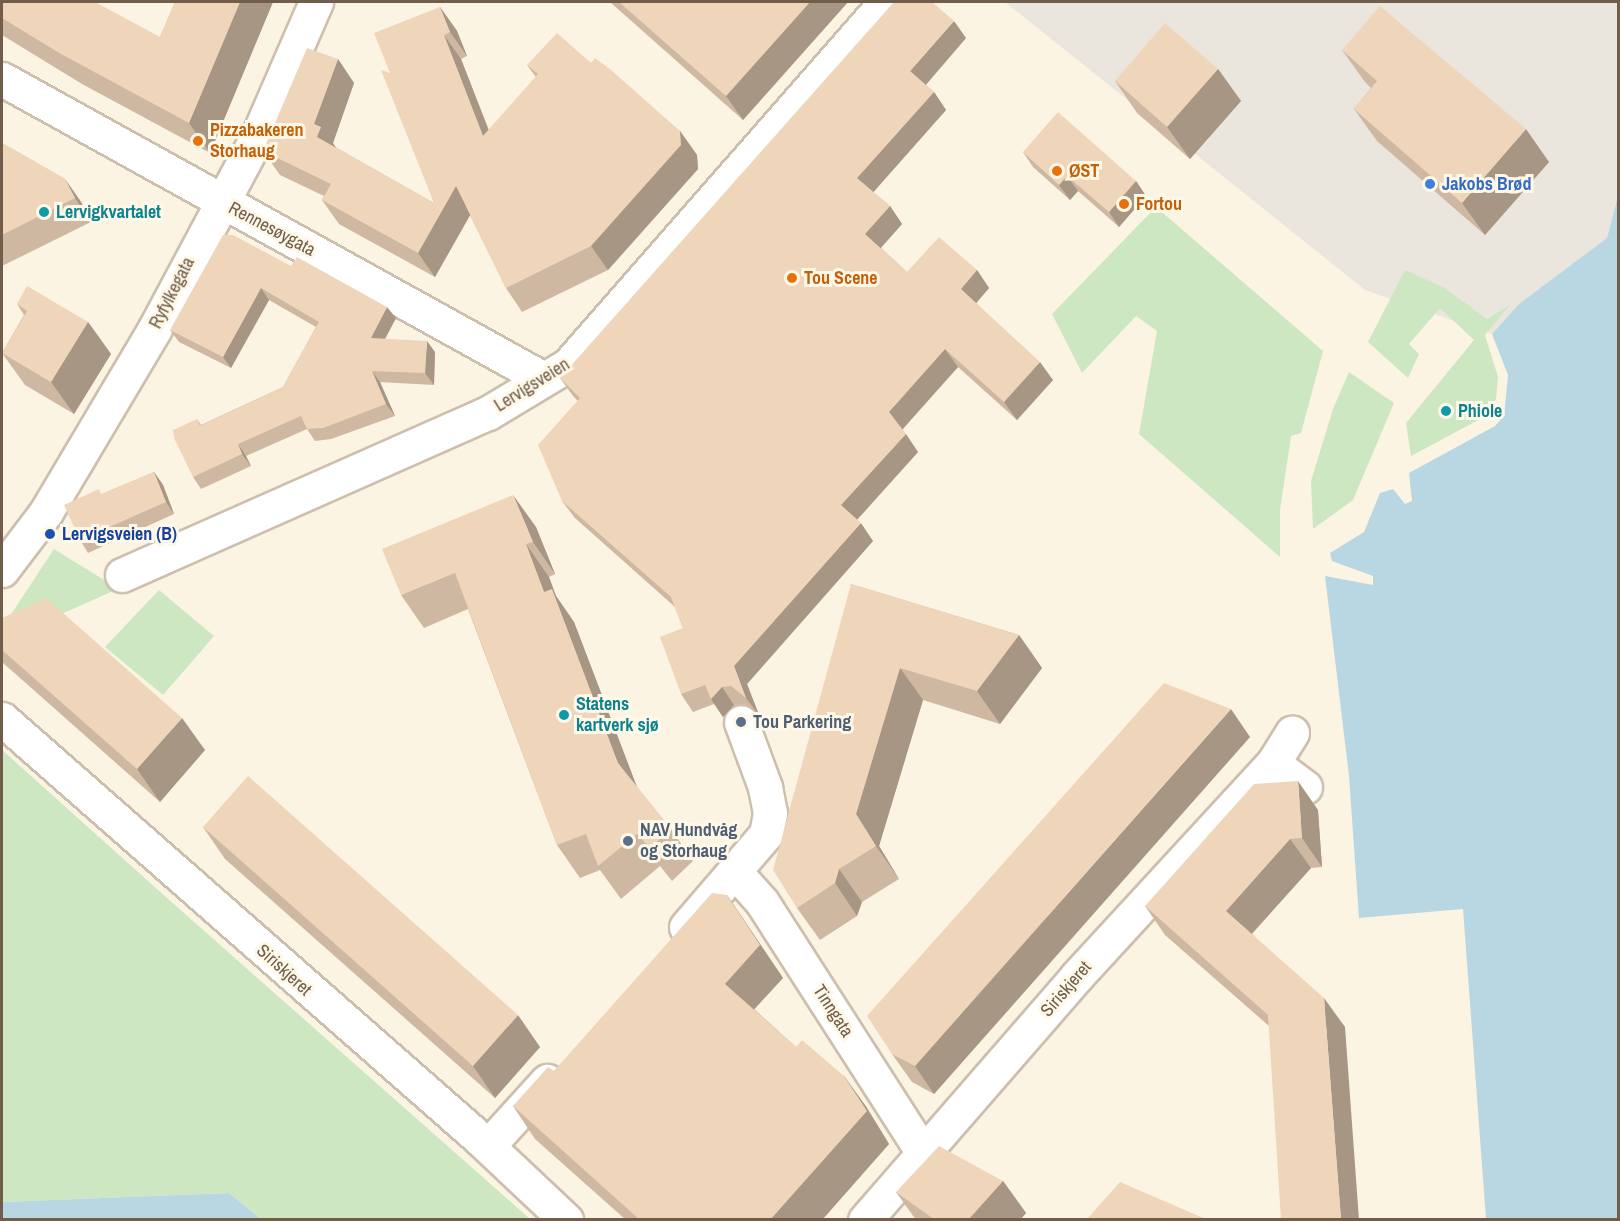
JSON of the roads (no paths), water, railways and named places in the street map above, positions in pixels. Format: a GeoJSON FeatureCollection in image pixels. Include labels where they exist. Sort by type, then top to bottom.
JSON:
{"type":"FeatureCollection","features":[{"type":"Feature","properties":{"kind":"street","name":"Ryfylkegata"},"geometry":{"type":"LineString","coordinates":[[2,570],[46,512],[83,452],[222,202],[264,123],[316,2]]}},
{"type":"Feature","properties":{"kind":"street","name":"Lervigsveien"},"geometry":{"type":"LineString","coordinates":[[123,575],[488,413],[526,393],[542,378],[568,365],[592,340],[740,164],[886,2]]}},
{"type":"Feature","properties":{"kind":"street","name":"Rennesøygata"},"geometry":{"type":"LineString","coordinates":[[2,79],[542,378]]}},
{"type":"Feature","properties":{"kind":"street","name":"Siriskjeret"},"geometry":{"type":"LineString","coordinates":[[2,719],[488,1146],[566,1220]]}},
{"type":"Feature","properties":{"kind":"street"},"geometry":{"type":"LineString","coordinates":[[665,950],[762,843],[770,813],[765,787],[741,722]]}},
{"type":"Feature","properties":{"kind":"street","name":"Siriskjeret"},"geometry":{"type":"LineString","coordinates":[[865,1220],[1076,977],[1273,763],[1292,733]]}},
{"type":"Feature","properties":{"kind":"street"},"geometry":{"type":"LineString","coordinates":[[1273,763],[1305,787]]}},
{"type":"Feature","properties":{"kind":"street","name":"Tinngata"},"geometry":{"type":"LineString","coordinates":[[736,873],[762,902],[924,1154]]}},
{"type":"Feature","properties":{"kind":"street"},"geometry":{"type":"LineString","coordinates":[[488,1146],[566,1060]]}},
{"type":"Feature","properties":{"kind":"water"},"geometry":{"type":"Polygon","coordinates":[[[1618,196],[1618,1219],[1486,1219],[1463,909],[1359,918],[1349,776],[1325,576],[1373,585],[1373,576],[1332,561],[1330,553],[1364,532],[1380,493],[1393,489],[1405,504],[1412,501],[1409,473],[1495,426],[1504,416],[1508,375],[1492,334],[1519,304],[1607,238],[1618,196]]]}},
{"type":"Feature","properties":{"kind":"water"},"geometry":{"type":"Polygon","coordinates":[[[229,1193],[261,1219],[2,1219],[2,1202],[229,1193]]]}},
{"type":"Feature","properties":{"kind":"place","name":"Pizzabakeren Storhaug"},"geometry":{"type":"Point","coordinates":[198,141]}},
{"type":"Feature","properties":{"kind":"place","name":"ØST"},"geometry":{"type":"Point","coordinates":[1057,171]}},
{"type":"Feature","properties":{"kind":"place","name":"Jakobs Brød"},"geometry":{"type":"Point","coordinates":[1430,184]}},
{"type":"Feature","properties":{"kind":"place","name":"Fortou"},"geometry":{"type":"Point","coordinates":[1124,204]}},
{"type":"Feature","properties":{"kind":"place","name":"Lervigkvartalet"},"geometry":{"type":"Point","coordinates":[44,212]}},
{"type":"Feature","properties":{"kind":"place","name":"Tou Scene"},"geometry":{"type":"Point","coordinates":[792,278]}},
{"type":"Feature","properties":{"kind":"place","name":"Phiole"},"geometry":{"type":"Point","coordinates":[1446,411]}},
{"type":"Feature","properties":{"kind":"place","name":"Lervigsveien (B)"},"geometry":{"type":"Point","coordinates":[50,534]}},
{"type":"Feature","properties":{"kind":"place","name":"Statens kartverk sjø"},"geometry":{"type":"Point","coordinates":[564,715]}},
{"type":"Feature","properties":{"kind":"place","name":"Tou Parkering"},"geometry":{"type":"Point","coordinates":[741,722]}},
{"type":"Feature","properties":{"kind":"place","name":"NAV Hundvåg og Storhaug"},"geometry":{"type":"Point","coordinates":[628,841]}}]}
